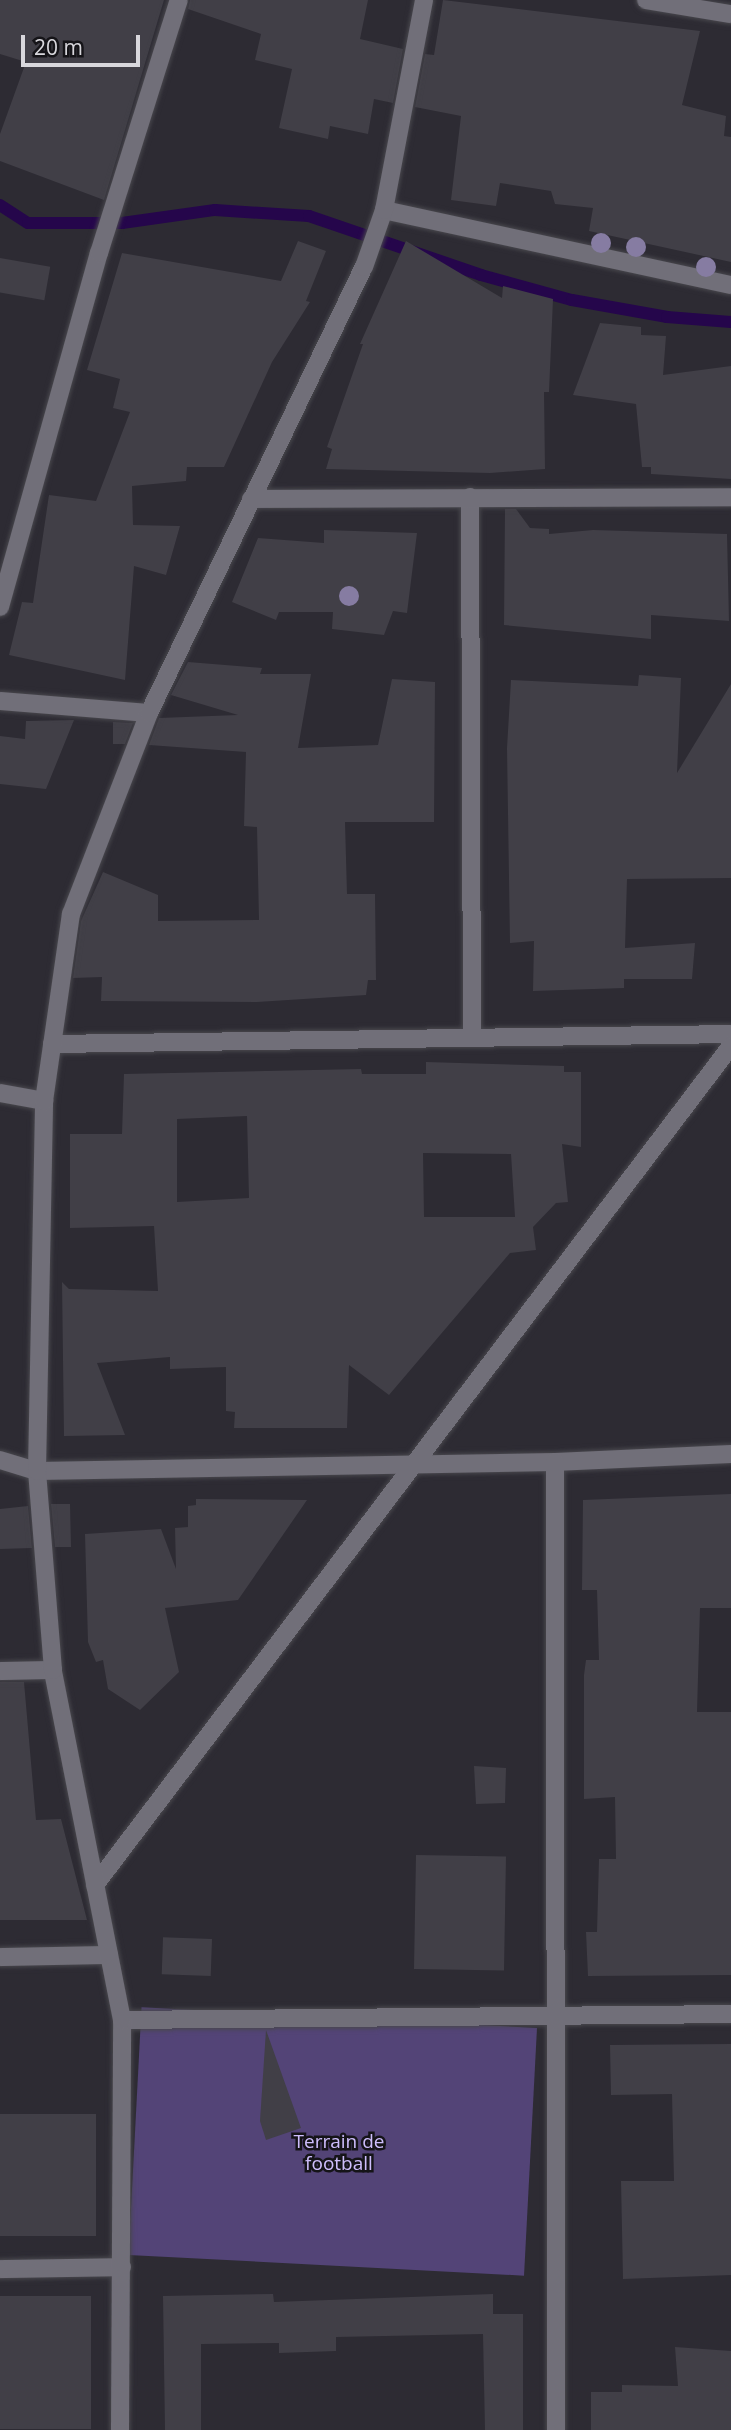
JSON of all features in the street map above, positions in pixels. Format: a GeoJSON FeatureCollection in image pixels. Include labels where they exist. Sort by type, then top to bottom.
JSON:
{"type":"FeatureCollection","features":[{"type":"Feature","properties":{"kind":"street"},"geometry":{"type":"LineString","coordinates":[[0,607],[99,253],[179,0]]}},
{"type":"Feature","properties":{"kind":"street"},"geometry":{"type":"LineString","coordinates":[[120,2430],[122,2020],[53,1670],[37,1471],[44,1101],[71,914],[149,713],[364,267],[384,210],[424,0]]}},
{"type":"Feature","properties":{"kind":"street"},"geometry":{"type":"LineString","coordinates":[[646,0],[731,14]]}},
{"type":"Feature","properties":{"kind":"street"},"geometry":{"type":"LineString","coordinates":[[384,210],[731,285]]}},
{"type":"Feature","properties":{"kind":"street"},"geometry":{"type":"LineString","coordinates":[[470,496],[472,1037]]}},
{"type":"Feature","properties":{"kind":"street"},"geometry":{"type":"LineString","coordinates":[[251,499],[731,496]]}},
{"type":"Feature","properties":{"kind":"street"},"geometry":{"type":"LineString","coordinates":[[0,701],[149,713]]}},
{"type":"Feature","properties":{"kind":"street"},"geometry":{"type":"LineString","coordinates":[[52,1044],[731,1034]]}},
{"type":"Feature","properties":{"kind":"street"},"geometry":{"type":"LineString","coordinates":[[95,1885],[408,1465],[731,1046]]}},
{"type":"Feature","properties":{"kind":"street"},"geometry":{"type":"LineString","coordinates":[[0,1093],[44,1101]]}},
{"type":"Feature","properties":{"kind":"street"},"geometry":{"type":"LineString","coordinates":[[0,1460],[37,1471],[555,1462],[731,1454]]}},
{"type":"Feature","properties":{"kind":"street"},"geometry":{"type":"LineString","coordinates":[[555,1462],[556,2430]]}},
{"type":"Feature","properties":{"kind":"street"},"geometry":{"type":"LineString","coordinates":[[0,1671],[53,1670]]}},
{"type":"Feature","properties":{"kind":"street"},"geometry":{"type":"LineString","coordinates":[[0,1957],[108,1955]]}},
{"type":"Feature","properties":{"kind":"street"},"geometry":{"type":"LineString","coordinates":[[122,2020],[731,2014]]}},
{"type":"Feature","properties":{"kind":"street"},"geometry":{"type":"LineString","coordinates":[[0,2269],[122,2267]]}},
{"type":"Feature","properties":{"kind":"green space","name":"Terrain de football"},"geometry":{"type":"Polygon","coordinates":[[[142,2007],[537,2028],[524,2276],[129,2255],[142,2007]]]}},
{"type":"Feature","properties":{"kind":"building"},"geometry":{"type":"Polygon","coordinates":[[[0,0],[164,0],[104,200],[0,161],[0,134],[26,62],[0,54],[0,0]]]}},
{"type":"Feature","properties":{"kind":"building"},"geometry":{"type":"Polygon","coordinates":[[[190,0],[368,0],[360,39],[403,49],[393,103],[374,99],[368,134],[330,126],[328,139],[279,128],[292,69],[255,60],[261,34],[188,9],[190,0]]]}},
{"type":"Feature","properties":{"kind":"building"},"geometry":{"type":"Polygon","coordinates":[[[443,0],[700,31],[682,105],[726,116],[724,136],[731,137],[731,262],[589,231],[593,208],[555,204],[551,191],[500,183],[496,206],[451,200],[461,116],[415,107],[425,54],[434,55],[443,0]]]}},
{"type":"Feature","properties":{"kind":"building"},"geometry":{"type":"Polygon","coordinates":[[[298,241],[326,251],[306,301],[310,302],[272,362],[224,467],[187,467],[186,481],[132,486],[133,525],[180,526],[166,575],[134,566],[125,680],[9,655],[22,602],[33,603],[49,495],[96,501],[130,412],[113,408],[120,379],[87,370],[122,253],[281,281],[298,241]]]}},
{"type":"Feature","properties":{"kind":"building"},"geometry":{"type":"Polygon","coordinates":[[[406,241],[502,298],[503,286],[553,299],[549,392],[544,392],[545,469],[490,473],[326,469],[332,449],[327,447],[363,344],[360,344],[406,241]]]}},
{"type":"Feature","properties":{"kind":"building"},"geometry":{"type":"Polygon","coordinates":[[[0,258],[50,267],[44,300],[0,293],[0,258]]]}},
{"type":"Feature","properties":{"kind":"building"},"geometry":{"type":"Polygon","coordinates":[[[600,323],[641,327],[641,335],[666,336],[663,375],[731,366],[731,479],[651,474],[651,467],[642,467],[636,404],[573,395],[600,323]]]}},
{"type":"Feature","properties":{"kind":"building"},"geometry":{"type":"Polygon","coordinates":[[[505,509],[516,509],[530,528],[549,529],[549,534],[593,530],[727,534],[729,621],[651,615],[651,639],[504,625],[505,509]]]}},
{"type":"Feature","properties":{"kind":"building"},"geometry":{"type":"Polygon","coordinates":[[[324,530],[417,533],[407,613],[393,611],[384,635],[332,629],[333,612],[279,612],[276,620],[232,602],[258,538],[324,543],[324,530]]]}},
{"type":"Feature","properties":{"kind":"building"},"geometry":{"type":"Polygon","coordinates":[[[188,662],[262,668],[260,674],[311,674],[298,748],[378,745],[392,679],[435,682],[434,822],[345,822],[347,894],[375,894],[376,980],[368,980],[366,995],[257,1002],[101,1001],[102,977],[73,978],[81,921],[103,872],[158,895],[158,921],[259,920],[257,827],[244,826],[246,752],[149,745],[159,718],[238,715],[171,695],[188,662]]]}},
{"type":"Feature","properties":{"kind":"building"},"geometry":{"type":"Polygon","coordinates":[[[639,675],[681,678],[677,773],[731,684],[731,878],[627,879],[625,948],[695,943],[692,979],[624,979],[624,988],[533,991],[534,941],[510,943],[507,748],[511,680],[638,686],[639,675]]]}},
{"type":"Feature","properties":{"kind":"building"},"geometry":{"type":"Polygon","coordinates":[[[74,720],[46,789],[0,784],[0,736],[25,739],[26,721],[74,720]]]}},
{"type":"Feature","properties":{"kind":"building"},"geometry":{"type":"Polygon","coordinates":[[[113,722],[133,723],[125,744],[113,744],[113,722]]]}},
{"type":"Feature","properties":{"kind":"building"},"geometry":{"type":"Polygon","coordinates":[[[426,1062],[564,1066],[564,1072],[581,1072],[581,1147],[562,1144],[568,1202],[556,1203],[533,1227],[536,1250],[510,1253],[389,1395],[349,1365],[347,1428],[234,1428],[235,1412],[226,1411],[226,1367],[170,1369],[170,1357],[97,1363],[125,1435],[64,1436],[62,1282],[69,1289],[158,1291],[154,1226],[70,1228],[70,1134],[122,1134],[124,1074],[361,1069],[362,1074],[426,1074],[426,1062]],[[247,1116],[177,1119],[177,1202],[249,1198],[247,1116]],[[423,1153],[424,1217],[515,1217],[511,1154],[423,1153]]]}},
{"type":"Feature","properties":{"kind":"building"},"geometry":{"type":"Polygon","coordinates":[[[731,1494],[731,1608],[700,1608],[697,1712],[731,1712],[731,1975],[588,1976],[586,1932],[597,1932],[599,1859],[616,1859],[615,1797],[584,1799],[584,1675],[586,1660],[599,1660],[597,1590],[582,1590],[583,1500],[731,1494]]]}},
{"type":"Feature","properties":{"kind":"building"},"geometry":{"type":"Polygon","coordinates":[[[196,1499],[307,1500],[238,1600],[165,1608],[179,1672],[140,1710],[108,1689],[103,1660],[96,1662],[88,1642],[85,1534],[161,1529],[176,1569],[175,1528],[188,1527],[188,1506],[196,1505],[196,1499]]]}},
{"type":"Feature","properties":{"kind":"building"},"geometry":{"type":"Polygon","coordinates":[[[51,1504],[70,1504],[71,1547],[55,1547],[51,1504]]]}},
{"type":"Feature","properties":{"kind":"building"},"geometry":{"type":"Polygon","coordinates":[[[28,1506],[32,1548],[0,1549],[0,1509],[28,1506]]]}},
{"type":"Feature","properties":{"kind":"building"},"geometry":{"type":"Polygon","coordinates":[[[0,1682],[24,1682],[36,1820],[61,1819],[87,1920],[0,1920],[0,1682]]]}},
{"type":"Feature","properties":{"kind":"building"},"geometry":{"type":"Polygon","coordinates":[[[474,1766],[506,1768],[505,1803],[476,1804],[474,1766]]]}},
{"type":"Feature","properties":{"kind":"building"},"geometry":{"type":"Polygon","coordinates":[[[416,1855],[506,1857],[504,1971],[414,1969],[416,1855]]]}},
{"type":"Feature","properties":{"kind":"building"},"geometry":{"type":"Polygon","coordinates":[[[163,1937],[212,1939],[211,1976],[162,1974],[163,1937]]]}},
{"type":"Feature","properties":{"kind":"building"},"geometry":{"type":"Polygon","coordinates":[[[266,2030],[301,2128],[266,2140],[260,2121],[266,2030]]]}},
{"type":"Feature","properties":{"kind":"building"},"geometry":{"type":"Polygon","coordinates":[[[731,2044],[731,2275],[623,2279],[621,2181],[674,2181],[672,2094],[611,2095],[610,2045],[731,2044]]]}},
{"type":"Feature","properties":{"kind":"building"},"geometry":{"type":"Polygon","coordinates":[[[0,2114],[96,2114],[96,2236],[0,2236],[0,2114]]]}},
{"type":"Feature","properties":{"kind":"building"},"geometry":{"type":"Polygon","coordinates":[[[273,2294],[274,2302],[493,2294],[493,2314],[523,2314],[523,2430],[485,2430],[483,2334],[336,2337],[336,2351],[279,2353],[279,2343],[201,2344],[201,2430],[165,2430],[163,2296],[273,2294]]]}},
{"type":"Feature","properties":{"kind":"building"},"geometry":{"type":"Polygon","coordinates":[[[0,2296],[91,2296],[91,2429],[0,2429],[0,2296]]]}},
{"type":"Feature","properties":{"kind":"building"},"geometry":{"type":"Polygon","coordinates":[[[675,2347],[731,2351],[731,2430],[591,2430],[591,2392],[622,2392],[622,2385],[678,2386],[675,2347]]]}},
{"type":"Feature","properties":{"kind":"waterway"},"geometry":{"type":"LineString","coordinates":[[0,205],[28,223],[122,223],[215,210],[309,216],[481,275],[572,300],[667,317],[731,322]]}}]}
